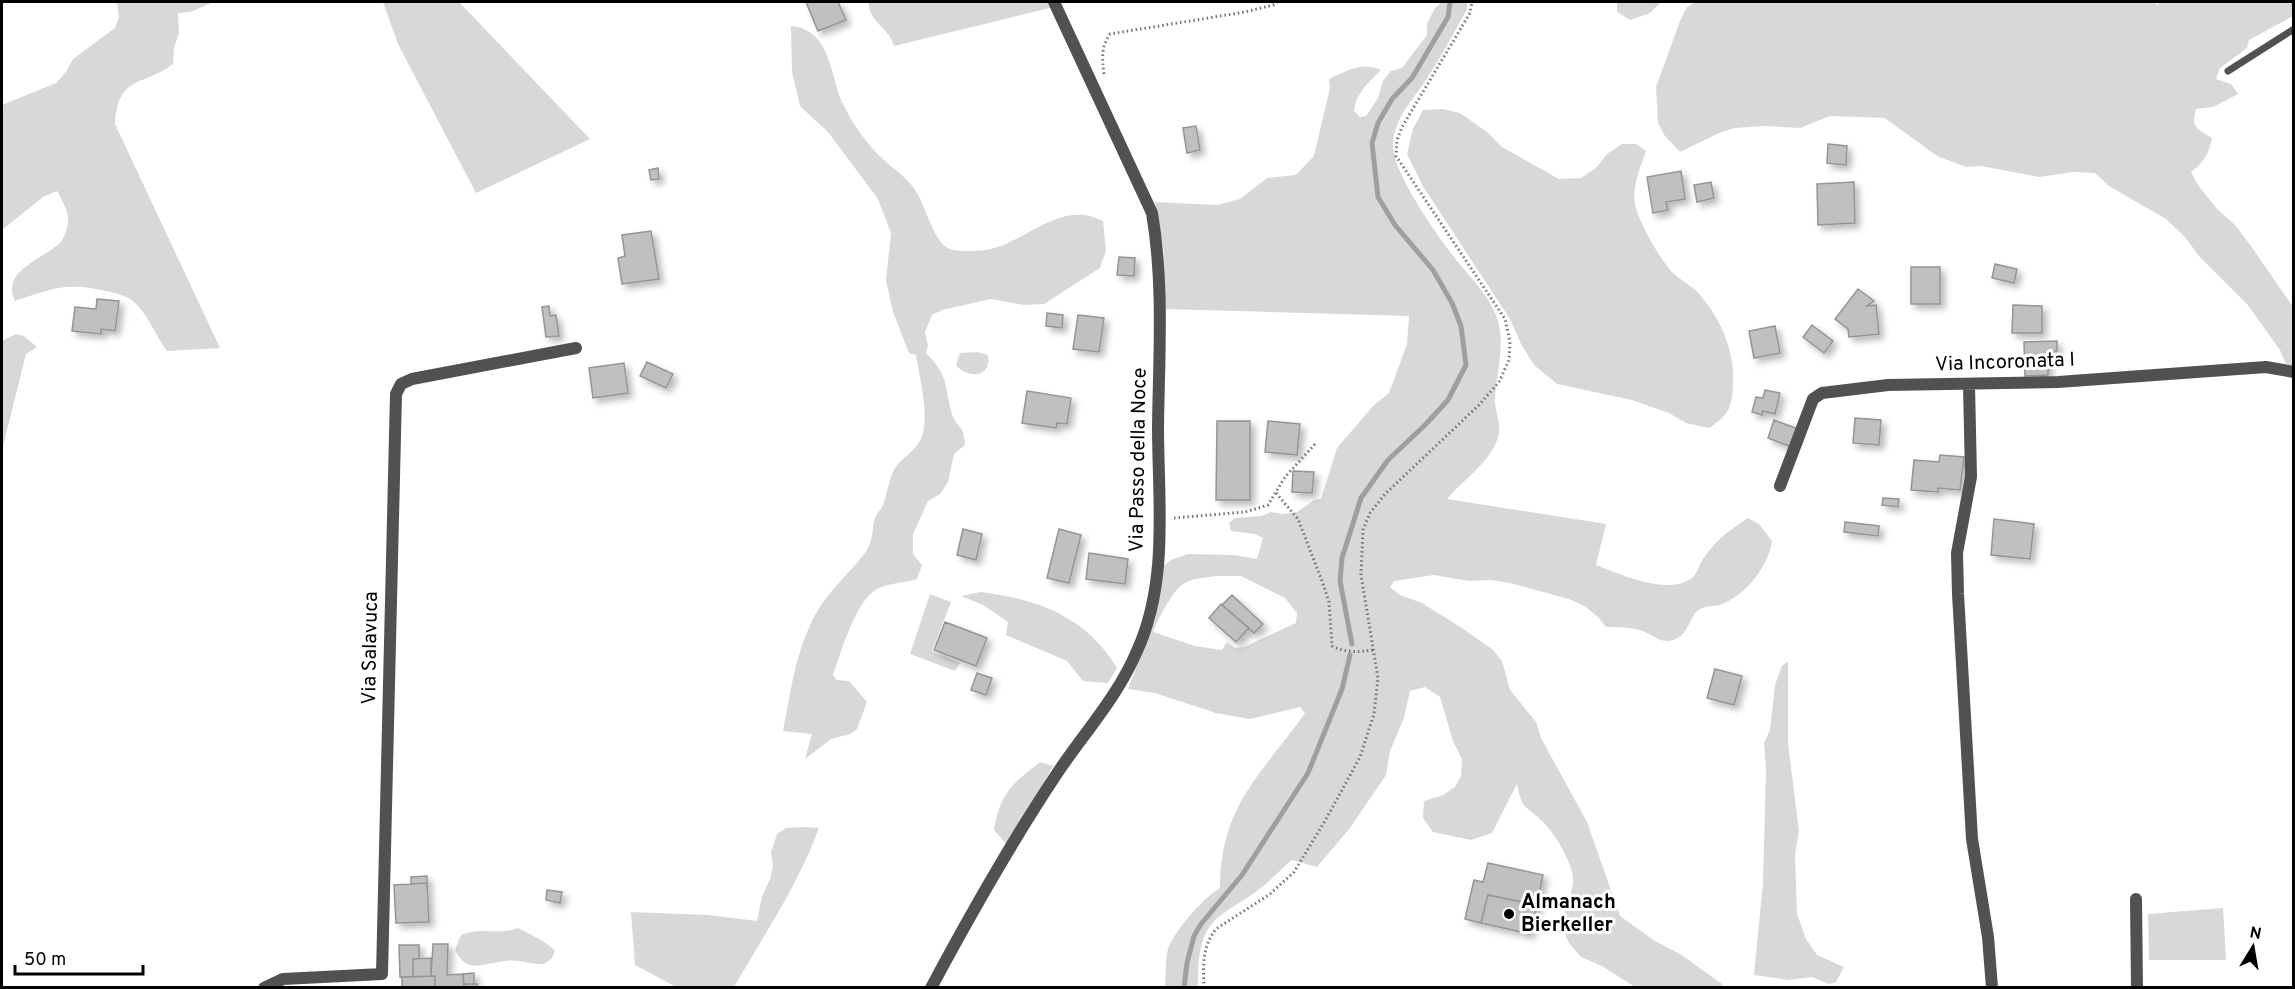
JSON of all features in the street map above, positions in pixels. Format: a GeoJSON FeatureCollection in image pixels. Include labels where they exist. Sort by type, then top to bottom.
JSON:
{"type":"FeatureCollection","features":[{"type":"Feature","properties":{"kind":"street","name":"Via Passo della Noce"},"geometry":{"type":"LineString","coordinates":[[931,987],[964,925],[1031,813],[1122,683],[1139,648],[1153,600],[1161,529],[1158,430],[1160,281],[1157,241],[1152,213],[1054,2]]}},
{"type":"Feature","properties":{"kind":"street","name":"Via Salavuca"},"geometry":{"type":"LineString","coordinates":[[264,987],[283,979],[382,974],[396,394],[401,384],[412,379],[576,348]]}},
{"type":"Feature","properties":{"kind":"street","name":"Via Incoronata I"},"geometry":{"type":"LineString","coordinates":[[1780,486],[1813,399],[1822,393],[1888,385],[2058,382],[2266,367],[2294,372]]}},
{"type":"Feature","properties":{"kind":"street"},"geometry":{"type":"LineString","coordinates":[[1969,385],[1971,477],[1957,553],[1958,594],[1972,839],[1988,937],[1992,987]]}},
{"type":"Feature","properties":{"kind":"street"},"geometry":{"type":"LineString","coordinates":[[2136,899],[2137,987]]}},
{"type":"Feature","properties":{"kind":"lane"},"geometry":{"type":"LineString","coordinates":[[2228,71],[2294,29]]}},
{"type":"Feature","properties":{"kind":"path"},"geometry":{"type":"LineString","coordinates":[[1097,95],[1105,90],[1102,53],[1110,34],[1245,12],[1277,2]]}},
{"type":"Feature","properties":{"kind":"path"},"geometry":{"type":"LineString","coordinates":[[1204,987],[1203,957],[1209,937],[1216,929],[1270,894],[1294,872],[1360,757],[1374,714],[1378,678],[1361,575],[1363,530],[1370,513],[1385,494],[1479,405],[1499,382],[1509,360],[1510,342],[1505,319],[1396,156],[1397,140],[1402,127],[1470,13],[1472,2]]}},
{"type":"Feature","properties":{"kind":"path"},"geometry":{"type":"LineString","coordinates":[[1161,518],[1245,512],[1268,505],[1285,477],[1315,444]]}},
{"type":"Feature","properties":{"kind":"path"},"geometry":{"type":"LineString","coordinates":[[1275,493],[1298,519],[1322,581],[1329,602],[1332,646],[1341,651],[1373,650]]}},
{"type":"Feature","properties":{"kind":"shaded area"},"geometry":{"type":"Polygon","coordinates":[[[117,2],[214,2],[190,12],[178,13],[179,32],[174,48],[173,64],[127,89],[117,108],[115,124],[220,348],[167,351],[138,306],[120,294],[92,288],[70,287],[39,293],[15,301],[12,291],[13,282],[18,274],[53,249],[64,238],[68,217],[57,191],[43,197],[2,230],[2,105],[56,83],[66,72],[73,59],[115,28],[119,17],[117,2]]]}},
{"type":"Feature","properties":{"kind":"shaded area"},"geometry":{"type":"Polygon","coordinates":[[[383,2],[459,2],[590,139],[476,193],[398,44],[383,2]]]}},
{"type":"Feature","properties":{"kind":"shaded area"},"geometry":{"type":"Polygon","coordinates":[[[868,2],[1047,2],[1050,8],[894,46],[872,16],[868,2]]]}},
{"type":"Feature","properties":{"kind":"shaded area"},"geometry":{"type":"Polygon","coordinates":[[[1442,2],[1467,2],[1467,9],[1447,45],[1401,117],[1394,134],[1394,156],[1408,187],[1429,222],[1490,303],[1497,318],[1501,338],[1495,400],[1499,435],[1488,457],[1447,499],[1606,524],[1596,565],[1660,585],[1673,585],[1694,576],[1712,547],[1748,518],[1759,524],[1772,541],[1761,569],[1740,594],[1722,604],[1700,609],[1685,631],[1676,639],[1669,641],[1635,629],[1606,627],[1586,607],[1569,599],[1510,583],[1491,580],[1469,581],[1434,575],[1394,581],[1390,587],[1400,595],[1422,603],[1493,650],[1502,661],[1510,690],[1536,722],[1541,738],[1587,822],[1620,916],[1655,941],[1680,954],[1722,984],[1722,987],[1635,987],[1602,966],[1581,957],[1569,943],[1560,923],[1572,889],[1572,871],[1552,832],[1522,803],[1517,784],[1492,833],[1471,840],[1433,832],[1423,818],[1424,801],[1443,795],[1455,787],[1461,776],[1462,759],[1453,741],[1440,697],[1425,687],[1410,691],[1404,718],[1390,751],[1386,775],[1350,828],[1317,867],[1292,860],[1258,890],[1221,915],[1213,922],[1204,938],[1199,957],[1198,987],[1165,987],[1167,953],[1172,941],[1190,915],[1220,888],[1222,859],[1235,813],[1259,774],[1305,713],[1300,707],[1250,719],[1216,713],[1155,693],[1128,689],[1155,620],[1163,566],[1171,560],[1188,554],[1235,555],[1257,559],[1263,538],[1255,534],[1231,531],[1229,523],[1235,518],[1261,516],[1271,512],[1282,514],[1297,512],[1314,500],[1321,499],[1337,448],[1373,406],[1389,393],[1407,344],[1409,316],[1165,309],[1164,252],[1155,202],[1217,205],[1240,199],[1267,178],[1296,175],[1314,156],[1330,88],[1329,79],[1361,67],[1368,66],[1381,70],[1364,88],[1355,105],[1354,111],[1360,117],[1366,116],[1378,98],[1383,81],[1391,71],[1402,68],[1427,35],[1427,24],[1435,8],[1442,2]],[[1215,576],[1194,579],[1183,584],[1170,599],[1153,632],[1195,646],[1222,650],[1227,642],[1235,648],[1244,647],[1296,623],[1297,613],[1285,598],[1241,576],[1215,576]]]}},
{"type":"Feature","properties":{"kind":"shaded area"},"geometry":{"type":"Polygon","coordinates":[[[1617,2],[1661,2],[1650,13],[1630,20],[1617,12],[1617,2]]]}},
{"type":"Feature","properties":{"kind":"shaded area"},"geometry":{"type":"Polygon","coordinates":[[[1696,2],[2155,2],[2156,5],[2161,2],[2293,2],[2293,16],[2249,40],[2247,48],[2220,68],[2216,79],[2231,84],[2238,94],[2213,107],[2196,109],[2194,120],[2196,127],[2212,138],[2205,157],[2191,172],[2217,209],[2235,225],[2251,246],[2293,307],[2293,367],[2286,364],[2280,350],[2247,304],[2199,256],[2185,237],[2166,219],[2109,186],[2095,173],[2074,172],[2039,177],[1981,166],[1966,167],[1937,156],[1885,118],[1830,116],[1800,128],[1765,126],[1735,128],[1719,133],[1680,152],[1665,136],[1658,123],[1656,87],[1680,21],[1687,7],[1696,2]]]}},
{"type":"Feature","properties":{"kind":"shaded area"},"geometry":{"type":"Polygon","coordinates":[[[791,26],[804,29],[822,45],[843,104],[852,120],[874,150],[915,190],[937,237],[946,247],[962,251],[991,249],[1060,218],[1085,215],[1103,221],[1106,251],[1100,268],[1044,304],[1024,305],[991,299],[942,310],[932,315],[925,332],[928,346],[926,353],[943,375],[952,414],[962,429],[965,445],[954,454],[948,482],[940,494],[928,501],[913,534],[913,554],[922,565],[917,579],[881,587],[869,595],[856,615],[845,641],[833,675],[837,680],[849,681],[867,702],[857,729],[850,734],[831,739],[805,759],[812,734],[783,731],[802,645],[819,608],[868,548],[875,518],[884,503],[893,472],[918,445],[923,433],[925,414],[916,355],[909,353],[893,312],[886,280],[891,233],[878,199],[828,132],[800,106],[792,72],[791,26]]]}},
{"type":"Feature","properties":{"kind":"shaded area"},"geometry":{"type":"Polygon","coordinates":[[[1442,109],[1460,113],[1487,132],[1502,147],[1559,179],[1581,178],[1596,168],[1607,154],[1622,144],[1636,144],[1646,151],[1635,191],[1635,204],[1640,220],[1667,266],[1708,304],[1729,348],[1733,371],[1733,392],[1728,410],[1721,419],[1709,428],[1686,423],[1669,413],[1632,400],[1557,384],[1534,365],[1521,344],[1510,319],[1424,188],[1407,154],[1413,129],[1423,110],[1442,109]]]}},
{"type":"Feature","properties":{"kind":"shaded area"},"geometry":{"type":"Polygon","coordinates":[[[16,334],[24,336],[37,347],[26,354],[2,450],[2,341],[16,334]]]}},
{"type":"Feature","properties":{"kind":"shaded area"},"geometry":{"type":"Polygon","coordinates":[[[977,352],[988,355],[988,363],[983,372],[966,373],[956,365],[960,353],[977,352]]]}},
{"type":"Feature","properties":{"kind":"shaded area"},"geometry":{"type":"Polygon","coordinates":[[[981,592],[1002,595],[1041,606],[1075,623],[1104,650],[1117,668],[1108,683],[1083,681],[1067,661],[1006,635],[1008,622],[983,605],[961,596],[981,592]]]}},
{"type":"Feature","properties":{"kind":"shaded area"},"geometry":{"type":"Polygon","coordinates":[[[930,594],[951,602],[932,651],[960,663],[955,671],[910,654],[930,594]]]}},
{"type":"Feature","properties":{"kind":"shaded area"},"geometry":{"type":"Polygon","coordinates":[[[1788,661],[1788,743],[1799,831],[1795,855],[1797,914],[1806,939],[1817,955],[1844,967],[1836,982],[1829,984],[1812,977],[1788,980],[1754,975],[1763,883],[1766,769],[1764,743],[1770,730],[1775,685],[1782,666],[1788,661]]]}},
{"type":"Feature","properties":{"kind":"shaded area"},"geometry":{"type":"Polygon","coordinates":[[[1040,762],[1053,766],[1008,846],[994,830],[1000,807],[1009,790],[1040,762]]]}},
{"type":"Feature","properties":{"kind":"shaded area"},"geometry":{"type":"Polygon","coordinates":[[[786,828],[819,828],[811,849],[791,890],[734,987],[676,987],[635,965],[631,912],[708,915],[757,921],[762,897],[773,866],[771,853],[777,834],[786,828]]]}},
{"type":"Feature","properties":{"kind":"shaded area"},"geometry":{"type":"Polygon","coordinates":[[[2223,908],[2226,960],[2149,960],[2148,914],[2223,908]]]}},
{"type":"Feature","properties":{"kind":"shaded area"},"geometry":{"type":"Polygon","coordinates":[[[518,928],[552,948],[555,951],[552,958],[544,964],[510,961],[477,966],[465,963],[455,950],[461,935],[469,932],[504,931],[518,928]]]}},
{"type":"Feature","properties":{"kind":"building"},"geometry":{"type":"Polygon","coordinates":[[[806,2],[838,2],[846,20],[818,31],[806,2]]]}},
{"type":"Feature","properties":{"kind":"building"},"geometry":{"type":"Polygon","coordinates":[[[1196,126],[1200,150],[1187,153],[1183,128],[1196,126]]]}},
{"type":"Feature","properties":{"kind":"building"},"geometry":{"type":"Polygon","coordinates":[[[1828,144],[1847,146],[1846,165],[1827,163],[1828,144]]]}},
{"type":"Feature","properties":{"kind":"building"},"geometry":{"type":"Polygon","coordinates":[[[658,168],[659,179],[651,180],[649,170],[658,168]]]}},
{"type":"Feature","properties":{"kind":"building"},"geometry":{"type":"Polygon","coordinates":[[[1681,171],[1685,199],[1666,202],[1668,210],[1653,213],[1647,177],[1681,171]]]}},
{"type":"Feature","properties":{"kind":"building"},"geometry":{"type":"Polygon","coordinates":[[[1711,182],[1714,198],[1697,202],[1694,185],[1711,182]]]}},
{"type":"Feature","properties":{"kind":"building"},"geometry":{"type":"Polygon","coordinates":[[[1854,182],[1855,223],[1818,225],[1817,184],[1854,182]]]}},
{"type":"Feature","properties":{"kind":"building"},"geometry":{"type":"Polygon","coordinates":[[[651,231],[659,279],[622,284],[618,258],[625,256],[622,235],[651,231]]]}},
{"type":"Feature","properties":{"kind":"building"},"geometry":{"type":"Polygon","coordinates":[[[1119,257],[1135,258],[1134,276],[1117,275],[1119,257]]]}},
{"type":"Feature","properties":{"kind":"building"},"geometry":{"type":"Polygon","coordinates":[[[1995,264],[2017,269],[2014,283],[1992,278],[1995,264]]]}},
{"type":"Feature","properties":{"kind":"building"},"geometry":{"type":"Polygon","coordinates":[[[1911,267],[1940,267],[1940,304],[1911,304],[1911,267]]]}},
{"type":"Feature","properties":{"kind":"building"},"geometry":{"type":"Polygon","coordinates":[[[1858,289],[1874,301],[1867,306],[1876,305],[1879,334],[1849,337],[1848,329],[1835,319],[1858,289]]]}},
{"type":"Feature","properties":{"kind":"building"},"geometry":{"type":"Polygon","coordinates":[[[97,299],[119,301],[115,331],[101,329],[101,334],[72,331],[75,307],[96,309],[97,299]]]}},
{"type":"Feature","properties":{"kind":"building"},"geometry":{"type":"Polygon","coordinates":[[[2013,305],[2042,306],[2042,333],[2012,333],[2013,305]]]}},
{"type":"Feature","properties":{"kind":"building"},"geometry":{"type":"Polygon","coordinates":[[[549,306],[550,316],[556,315],[559,336],[546,337],[542,307],[549,306]]]}},
{"type":"Feature","properties":{"kind":"building"},"geometry":{"type":"Polygon","coordinates":[[[1047,313],[1063,315],[1062,328],[1046,326],[1047,313]]]}},
{"type":"Feature","properties":{"kind":"building"},"geometry":{"type":"Polygon","coordinates":[[[1078,315],[1104,318],[1099,352],[1073,349],[1078,315]]]}},
{"type":"Feature","properties":{"kind":"building"},"geometry":{"type":"Polygon","coordinates":[[[1812,325],[1833,341],[1824,353],[1803,337],[1812,325]]]}},
{"type":"Feature","properties":{"kind":"building"},"geometry":{"type":"Polygon","coordinates":[[[1775,326],[1780,353],[1754,358],[1749,331],[1775,326]]]}},
{"type":"Feature","properties":{"kind":"building"},"geometry":{"type":"Polygon","coordinates":[[[2057,341],[2057,351],[2048,351],[2048,375],[2025,376],[2024,342],[2057,341]]]}},
{"type":"Feature","properties":{"kind":"building"},"geometry":{"type":"Polygon","coordinates":[[[647,362],[673,374],[666,388],[640,376],[647,362]]]}},
{"type":"Feature","properties":{"kind":"building"},"geometry":{"type":"Polygon","coordinates":[[[624,363],[628,393],[593,398],[589,368],[624,363]]]}},
{"type":"Feature","properties":{"kind":"building"},"geometry":{"type":"Polygon","coordinates":[[[1765,390],[1780,393],[1775,414],[1763,411],[1762,415],[1752,412],[1756,397],[1763,398],[1765,390]]]}},
{"type":"Feature","properties":{"kind":"building"},"geometry":{"type":"Polygon","coordinates":[[[1027,391],[1071,398],[1067,424],[1057,423],[1056,428],[1022,423],[1027,391]]]}},
{"type":"Feature","properties":{"kind":"building"},"geometry":{"type":"Polygon","coordinates":[[[1855,418],[1881,420],[1879,445],[1853,443],[1855,418]]]}},
{"type":"Feature","properties":{"kind":"building"},"geometry":{"type":"Polygon","coordinates":[[[1774,420],[1798,429],[1791,447],[1768,438],[1774,420]]]}},
{"type":"Feature","properties":{"kind":"building"},"geometry":{"type":"Polygon","coordinates":[[[1217,421],[1250,421],[1250,500],[1216,500],[1217,421]]]}},
{"type":"Feature","properties":{"kind":"building"},"geometry":{"type":"Polygon","coordinates":[[[1268,421],[1300,424],[1297,455],[1265,452],[1268,421]]]}},
{"type":"Feature","properties":{"kind":"building"},"geometry":{"type":"Polygon","coordinates":[[[1940,455],[1964,457],[1960,490],[1938,488],[1938,492],[1911,490],[1914,460],[1939,462],[1940,455]]]}},
{"type":"Feature","properties":{"kind":"building"},"geometry":{"type":"Polygon","coordinates":[[[1293,471],[1314,472],[1312,493],[1292,492],[1293,471]]]}},
{"type":"Feature","properties":{"kind":"building"},"geometry":{"type":"Polygon","coordinates":[[[1883,498],[1899,499],[1898,507],[1882,505],[1883,498]]]}},
{"type":"Feature","properties":{"kind":"building"},"geometry":{"type":"Polygon","coordinates":[[[1994,519],[2034,524],[2030,559],[1991,555],[1994,519]]]}},
{"type":"Feature","properties":{"kind":"building"},"geometry":{"type":"Polygon","coordinates":[[[1845,522],[1879,526],[1878,536],[1844,532],[1845,522]]]}},
{"type":"Feature","properties":{"kind":"building"},"geometry":{"type":"Polygon","coordinates":[[[963,529],[982,534],[976,560],[957,555],[963,529]]]}},
{"type":"Feature","properties":{"kind":"building"},"geometry":{"type":"Polygon","coordinates":[[[1059,529],[1081,535],[1069,583],[1047,578],[1059,529]]]}},
{"type":"Feature","properties":{"kind":"building"},"geometry":{"type":"Polygon","coordinates":[[[1089,553],[1128,559],[1125,584],[1086,579],[1089,553]]]}},
{"type":"Feature","properties":{"kind":"building"},"geometry":{"type":"Polygon","coordinates":[[[1232,595],[1263,624],[1254,633],[1222,605],[1232,595]]]}},
{"type":"Feature","properties":{"kind":"building"},"geometry":{"type":"Polygon","coordinates":[[[1221,604],[1249,628],[1236,642],[1209,618],[1221,604]]]}},
{"type":"Feature","properties":{"kind":"building"},"geometry":{"type":"Polygon","coordinates":[[[945,622],[987,638],[976,666],[934,650],[945,622]]]}},
{"type":"Feature","properties":{"kind":"building"},"geometry":{"type":"Polygon","coordinates":[[[1715,669],[1742,676],[1734,705],[1707,698],[1715,669]]]}},
{"type":"Feature","properties":{"kind":"building"},"geometry":{"type":"Polygon","coordinates":[[[977,673],[992,678],[986,695],[971,690],[977,673]]]}},
{"type":"Feature","properties":{"kind":"building"},"geometry":{"type":"Polygon","coordinates":[[[1488,863],[1543,875],[1537,905],[1488,895],[1481,923],[1465,919],[1474,880],[1483,882],[1488,863]]]}},
{"type":"Feature","properties":{"kind":"building"},"geometry":{"type":"Polygon","coordinates":[[[427,876],[427,883],[411,884],[411,877],[427,876]]]}},
{"type":"Feature","properties":{"kind":"building"},"geometry":{"type":"Polygon","coordinates":[[[427,883],[429,922],[396,923],[394,885],[427,883]]]}},
{"type":"Feature","properties":{"kind":"building"},"geometry":{"type":"Polygon","coordinates":[[[547,890],[562,892],[560,903],[546,900],[547,890]]]}},
{"type":"Feature","properties":{"kind":"building","name":"Almanach Bierkeller"},"geometry":{"type":"Polygon","coordinates":[[[1488,895],[1537,905],[1530,934],[1481,923],[1488,895]]]}},
{"type":"Feature","properties":{"kind":"building"},"geometry":{"type":"Polygon","coordinates":[[[433,944],[448,944],[447,975],[463,974],[464,988],[435,988],[435,976],[431,976],[433,944]]]}},
{"type":"Feature","properties":{"kind":"building"},"geometry":{"type":"Polygon","coordinates":[[[399,945],[419,945],[419,959],[413,959],[413,977],[400,977],[399,945]]]}},
{"type":"Feature","properties":{"kind":"building"},"geometry":{"type":"Polygon","coordinates":[[[431,958],[431,976],[413,977],[413,959],[431,958]]]}},
{"type":"Feature","properties":{"kind":"building"},"geometry":{"type":"Polygon","coordinates":[[[474,973],[474,984],[464,984],[463,974],[474,973]]]}},
{"type":"Feature","properties":{"kind":"building"},"geometry":{"type":"Polygon","coordinates":[[[435,976],[435,988],[402,988],[402,977],[435,976]]]}},
{"type":"Feature","properties":{"kind":"building"},"geometry":{"type":"Polygon","coordinates":[[[464,984],[477,984],[477,988],[464,988],[464,984]]]}},
{"type":"Feature","properties":{"kind":"waterway"},"geometry":{"type":"LineString","coordinates":[[1352,644],[1340,581],[1342,558],[1361,498],[1388,460],[1448,400],[1466,365],[1461,326],[1452,303],[1433,270],[1395,225],[1378,197],[1372,143],[1378,123],[1392,99],[1412,78],[1448,17],[1450,2]]}},
{"type":"Feature","properties":{"kind":"waterway"},"geometry":{"type":"LineString","coordinates":[[1184,988],[1194,936],[1201,924],[1242,875],[1308,773],[1342,689],[1350,655]]}},
{"type":"Feature","properties":{"kind":"place","name":"Almanach Bierkeller"},"geometry":{"type":"Point","coordinates":[1509,914]}}]}
